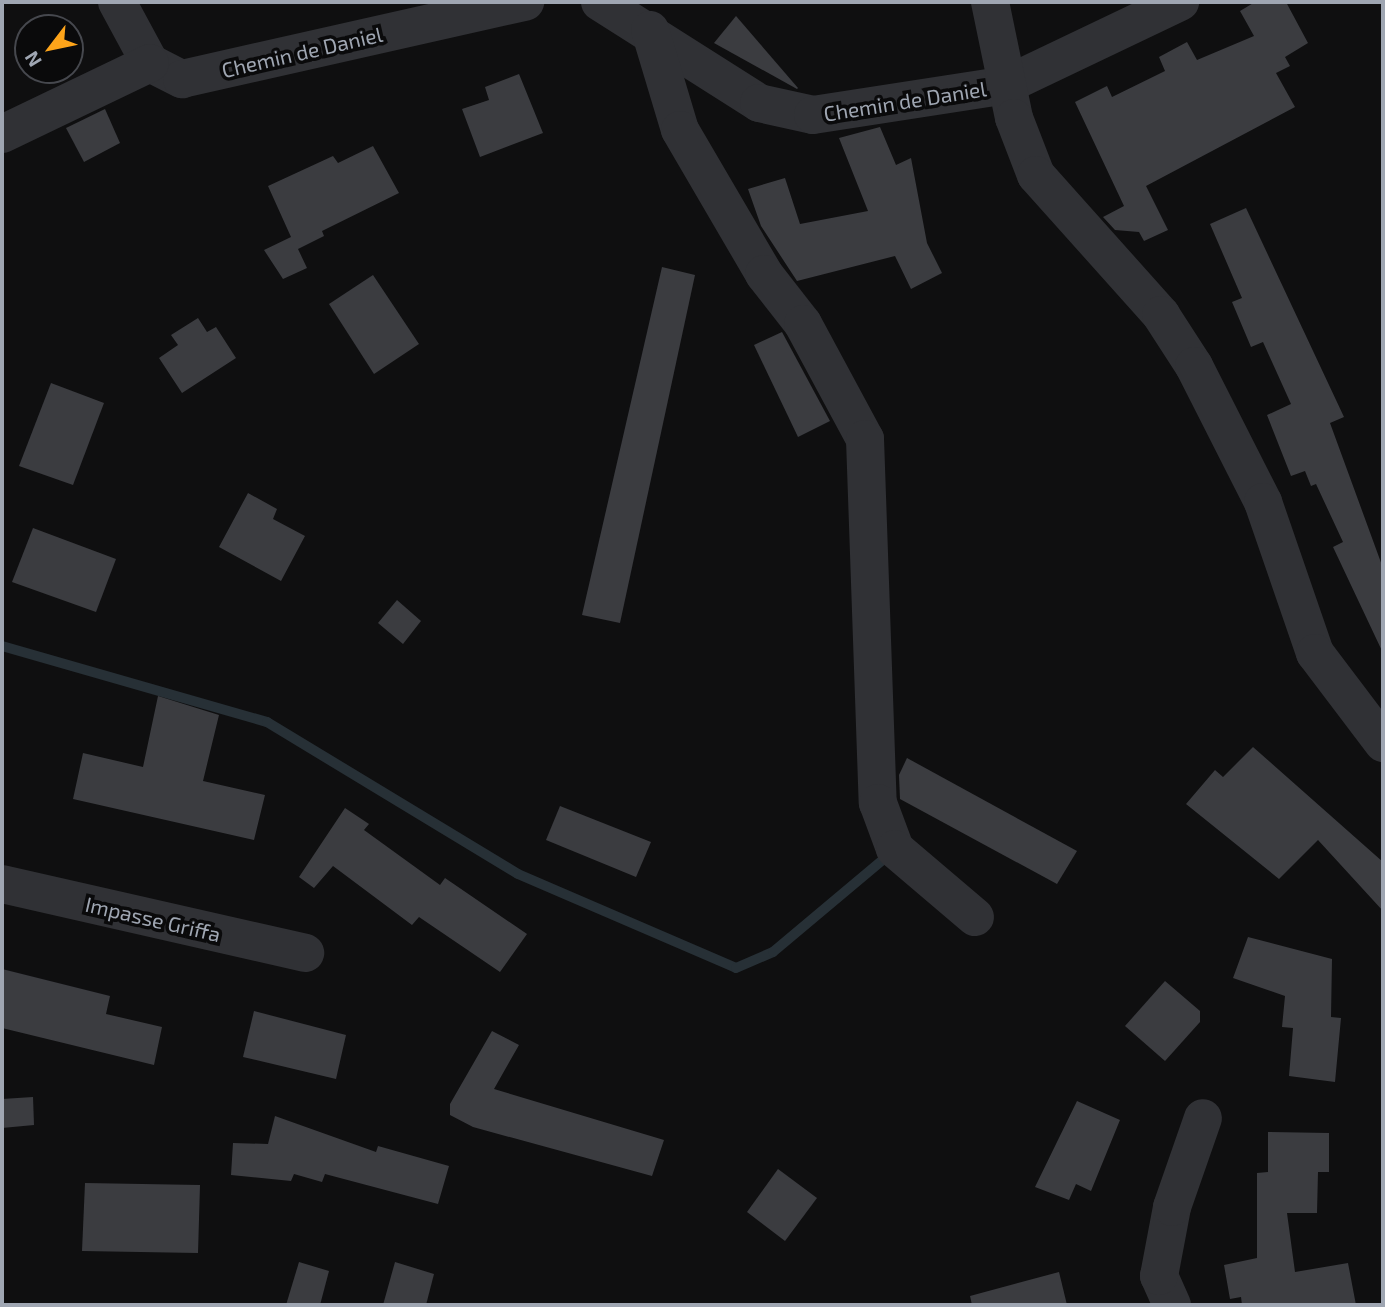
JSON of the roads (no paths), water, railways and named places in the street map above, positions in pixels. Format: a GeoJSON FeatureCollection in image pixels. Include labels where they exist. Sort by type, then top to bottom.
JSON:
{"type":"FeatureCollection","features":[{"type":"Feature","properties":{"kind":"street"},"geometry":{"type":"LineString","coordinates":[[2,134],[150,63],[117,2]]}},
{"type":"Feature","properties":{"kind":"street","name":"Chemin de Daniel"},"geometry":{"type":"LineString","coordinates":[[150,63],[182,79],[524,2]]}},
{"type":"Feature","properties":{"kind":"street","name":"Chemin de Daniel"},"geometry":{"type":"LineString","coordinates":[[600,2],[650,30],[759,103],[813,115],[1006,85],[1180,2]]}},
{"type":"Feature","properties":{"kind":"street"},"geometry":{"type":"LineString","coordinates":[[990,2],[1006,85],[1036,175],[1161,315],[1194,366],[1263,502],[1315,653],[1383,743]]}},
{"type":"Feature","properties":{"kind":"street"},"geometry":{"type":"LineString","coordinates":[[650,30],[680,131],[764,274],[803,324],[865,439],[878,803],[895,849],[975,917]]}},
{"type":"Feature","properties":{"kind":"street","name":"Impasse Griffa"},"geometry":{"type":"LineString","coordinates":[[2,884],[305,953]]}},
{"type":"Feature","properties":{"kind":"street"},"geometry":{"type":"LineString","coordinates":[[1172,1305],[1159,1276],[1172,1207],[1203,1118]]}},
{"type":"Feature","properties":{"kind":"waterway"},"geometry":{"type":"LineString","coordinates":[[2,646],[267,722],[518,874],[736,968],[773,952],[891,853]]}}]}
